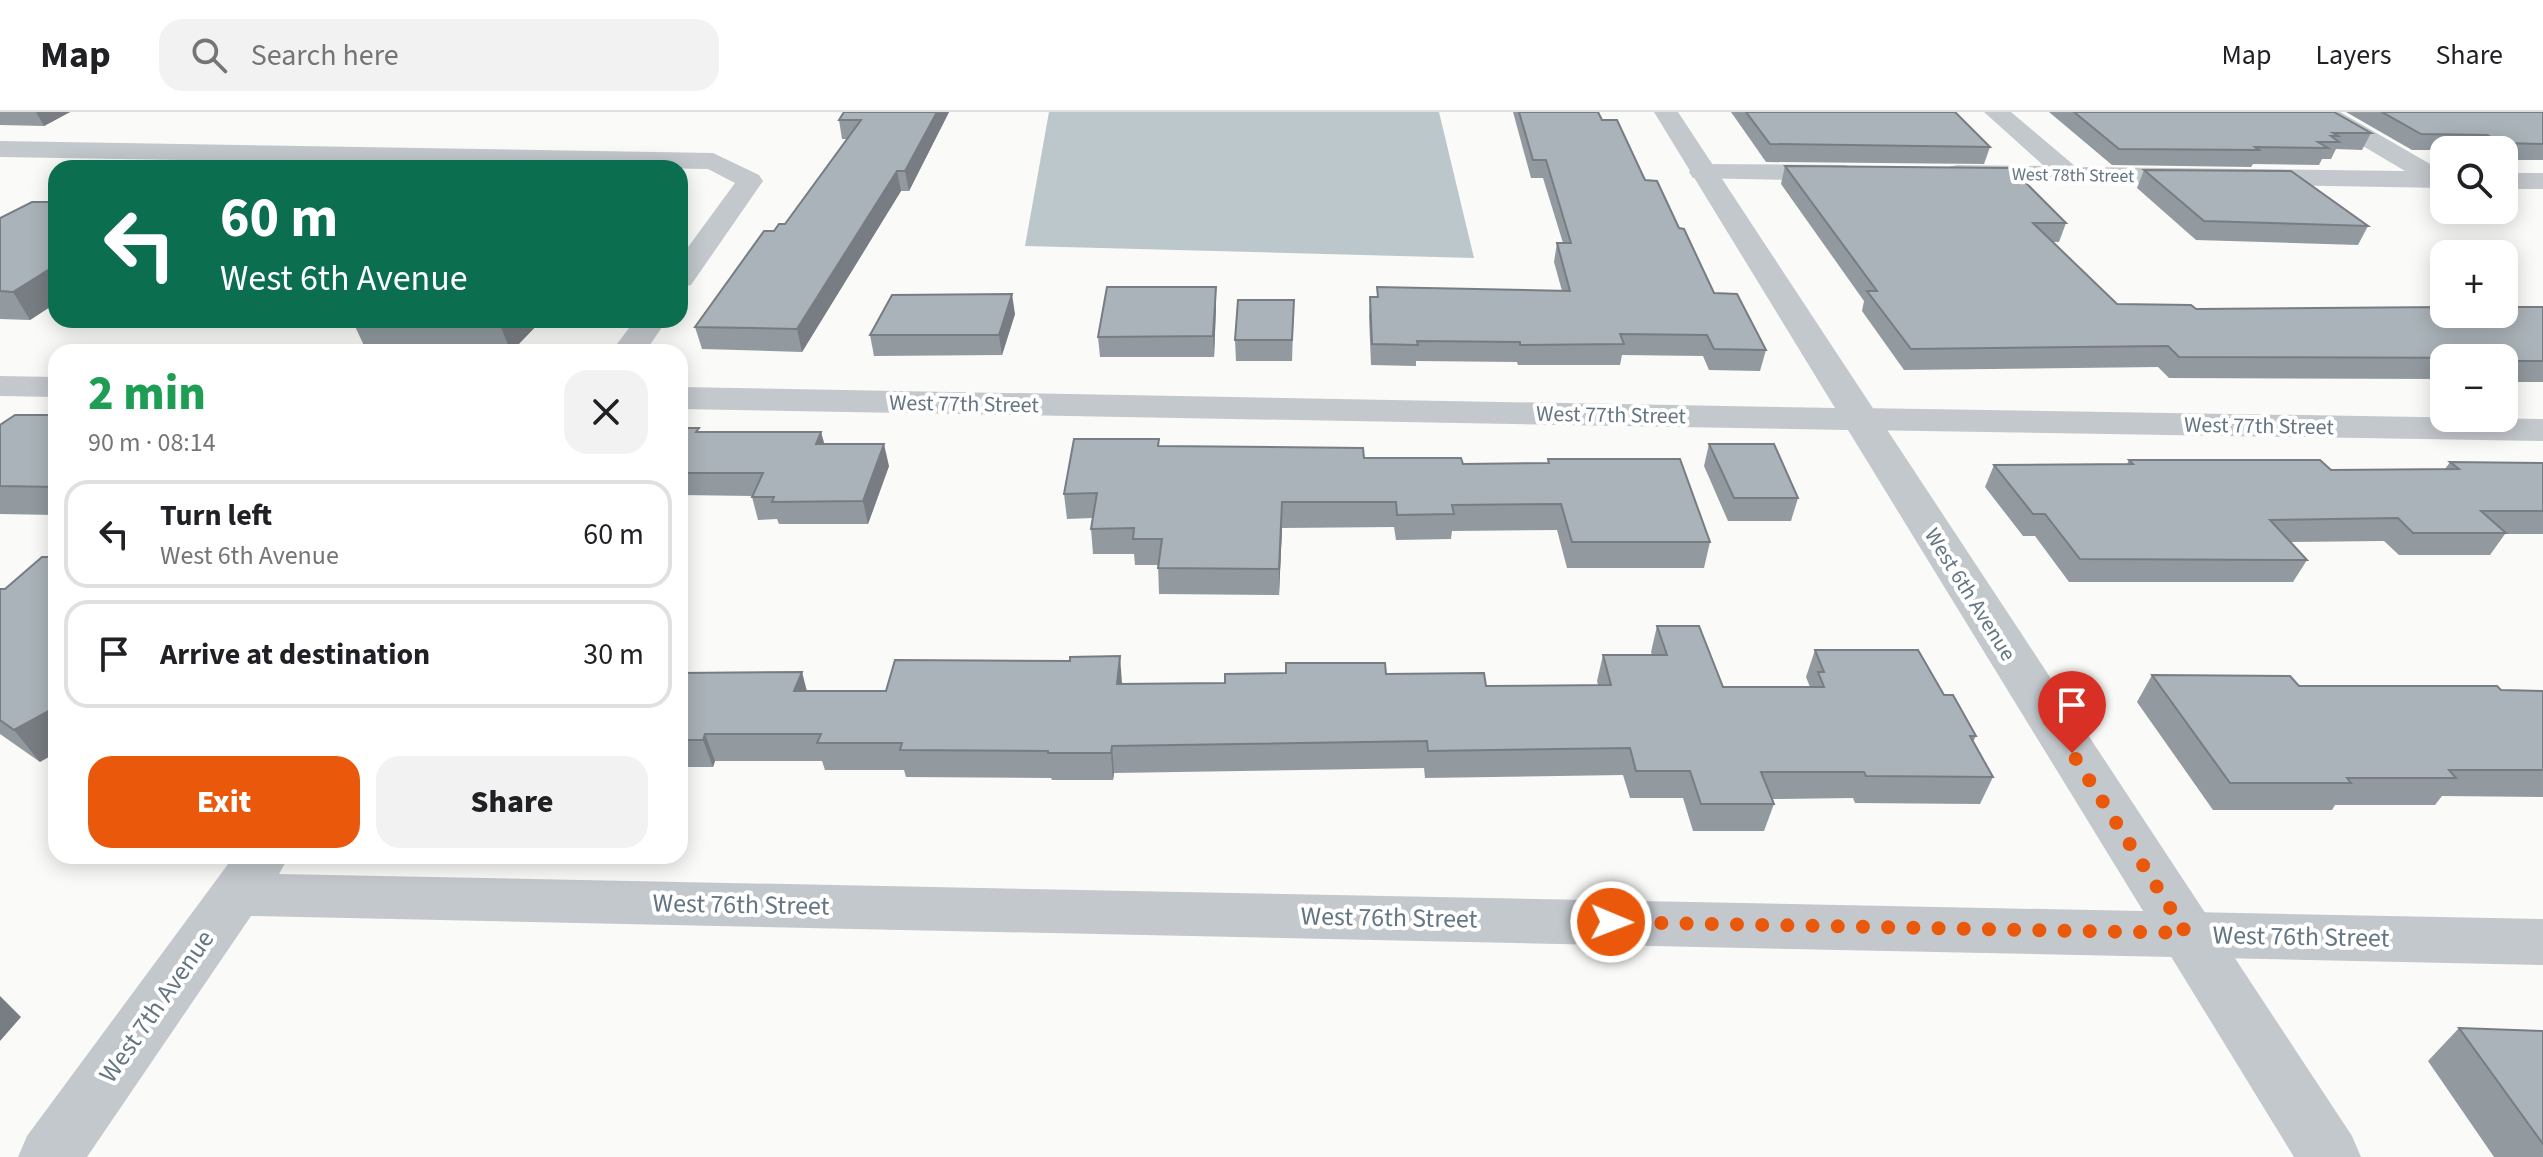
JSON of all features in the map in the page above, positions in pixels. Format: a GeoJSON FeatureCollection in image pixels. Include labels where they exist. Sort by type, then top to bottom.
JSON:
{"type":"FeatureCollection","features":[{"type":"Feature","properties":{"kind":"street","name":"West 6th Avenue"},"geometry":{"type":"LineString","coordinates":[[1666,112],[2329,1157]]}},
{"type":"Feature","properties":{"kind":"street"},"geometry":{"type":"LineString","coordinates":[[1996,112],[2069,174]]}},
{"type":"Feature","properties":{"kind":"street"},"geometry":{"type":"LineString","coordinates":[[2323,112],[2430,174]]}},
{"type":"Feature","properties":{"kind":"street"},"geometry":{"type":"LineString","coordinates":[[0,149],[654,160]]}},
{"type":"Feature","properties":{"kind":"street"},"geometry":{"type":"LineString","coordinates":[[688,161],[713,161],[750,181],[688,268]]}},
{"type":"Feature","properties":{"kind":"street"},"geometry":{"type":"LineString","coordinates":[[1702,172],[1862,173]]}},
{"type":"Feature","properties":{"kind":"street","name":"West 78th Street"},"geometry":{"type":"LineString","coordinates":[[1926,173],[2430,180]]}},
{"type":"Feature","properties":{"kind":"street"},"geometry":{"type":"LineString","coordinates":[[2518,181],[2543,181]]}},
{"type":"Feature","properties":{"kind":"street"},"geometry":{"type":"LineString","coordinates":[[0,386],[48,387]]}},
{"type":"Feature","properties":{"kind":"street","name":"West 77th Street"},"geometry":{"type":"LineString","coordinates":[[688,398],[2543,430]]}},
{"type":"Feature","properties":{"kind":"street","name":"West 76th Street"},"geometry":{"type":"LineString","coordinates":[[249,875],[2543,942]]}},
{"type":"Feature","properties":{"kind":"street","name":"West 7th Avenue"},"geometry":{"type":"LineString","coordinates":[[50,1157],[249,875]]}},
{"type":"Feature","properties":{"kind":"shaded area"},"geometry":{"type":"Polygon","coordinates":[[[1049,112],[1439,112],[1474,258],[1025,246],[1049,112]]]}},
{"type":"Feature","properties":{"kind":"building"},"geometry":{"type":"Polygon","coordinates":[[[844,112],[937,112],[905,171],[897,171],[797,329],[695,327],[764,231],[774,231],[779,224],[785,224],[861,120],[839,120],[844,112]]]}},
{"type":"Feature","properties":{"kind":"building"},"geometry":{"type":"Polygon","coordinates":[[[1519,112],[1598,112],[1602,120],[1617,120],[1645,180],[1657,181],[1679,228],[1684,229],[1714,293],[1737,294],[1766,350],[1714,349],[1707,335],[1620,334],[1624,344],[1520,345],[1520,342],[1417,341],[1418,345],[1372,344],[1370,297],[1378,297],[1377,287],[1570,291],[1557,243],[1571,243],[1546,160],[1533,160],[1519,112]]]}},
{"type":"Feature","properties":{"kind":"building"},"geometry":{"type":"Polygon","coordinates":[[[1746,112],[1955,112],[1990,147],[1770,144],[1746,112]]]}},
{"type":"Feature","properties":{"kind":"building"},"geometry":{"type":"Polygon","coordinates":[[[2074,112],[2334,112],[2371,133],[2333,133],[2338,136],[2331,136],[2339,142],[2318,142],[2328,148],[2119,149],[2074,112]]]}},
{"type":"Feature","properties":{"kind":"building"},"geometry":{"type":"Polygon","coordinates":[[[2382,112],[2543,112],[2543,144],[2518,143],[2518,136],[2421,134],[2382,112]]]}},
{"type":"Feature","properties":{"kind":"building"},"geometry":{"type":"Polygon","coordinates":[[[1785,166],[2011,168],[2066,223],[2033,223],[2117,304],[2191,305],[2196,309],[2430,307],[2430,328],[2518,328],[2518,307],[2543,307],[2543,361],[2518,361],[2518,344],[2430,344],[2430,358],[2179,357],[2168,346],[1911,349],[1867,291],[1877,291],[1785,166]]]}},
{"type":"Feature","properties":{"kind":"building"},"geometry":{"type":"Polygon","coordinates":[[[2144,170],[2291,171],[2368,226],[2204,221],[2144,170]]]}},
{"type":"Feature","properties":{"kind":"building"},"geometry":{"type":"Polygon","coordinates":[[[32,202],[48,202],[48,270],[13,292],[0,291],[0,218],[32,202]]]}},
{"type":"Feature","properties":{"kind":"building"},"geometry":{"type":"Polygon","coordinates":[[[1107,287],[1216,287],[1213,336],[1098,337],[1107,287]]]}},
{"type":"Feature","properties":{"kind":"building"},"geometry":{"type":"Polygon","coordinates":[[[1012,294],[999,335],[870,335],[892,295],[1012,294]]]}},
{"type":"Feature","properties":{"kind":"building"},"geometry":{"type":"Polygon","coordinates":[[[1238,300],[1294,300],[1292,340],[1235,340],[1238,300]]]}},
{"type":"Feature","properties":{"kind":"building"},"geometry":{"type":"Polygon","coordinates":[[[15,415],[48,415],[48,487],[0,486],[0,425],[15,415]]]}},
{"type":"Feature","properties":{"kind":"building"},"geometry":{"type":"Polygon","coordinates":[[[688,428],[699,428],[696,432],[821,432],[816,444],[884,444],[863,501],[772,502],[774,497],[752,497],[763,473],[688,473],[688,428]]]}},
{"type":"Feature","properties":{"kind":"building"},"geometry":{"type":"Polygon","coordinates":[[[1074,439],[1159,439],[1158,446],[1363,448],[1364,458],[1461,458],[1463,464],[1549,463],[1548,459],[1680,459],[1710,542],[1572,542],[1561,504],[1452,505],[1454,514],[1397,515],[1396,502],[1282,502],[1279,569],[1158,568],[1162,539],[1133,539],[1134,528],[1091,529],[1097,493],[1064,494],[1074,439]]]}},
{"type":"Feature","properties":{"kind":"building"},"geometry":{"type":"Polygon","coordinates":[[[1709,444],[1774,444],[1798,498],[1734,498],[1709,444]]]}},
{"type":"Feature","properties":{"kind":"building"},"geometry":{"type":"Polygon","coordinates":[[[2129,460],[2320,460],[2331,470],[2459,469],[2450,462],[2543,463],[2543,511],[2481,511],[2506,533],[2413,533],[2398,518],[2270,520],[2307,560],[2080,559],[2045,514],[2033,514],[1994,465],[2133,464],[2129,460]]]}},
{"type":"Feature","properties":{"kind":"building"},"geometry":{"type":"Polygon","coordinates":[[[42,557],[48,557],[48,711],[14,730],[0,720],[0,589],[5,589],[42,557]]]}},
{"type":"Feature","properties":{"kind":"building"},"geometry":{"type":"Polygon","coordinates":[[[1657,626],[1699,626],[1723,687],[1824,687],[1818,672],[1824,672],[1815,650],[1918,650],[1944,695],[1953,695],[1976,736],[1970,736],[1993,777],[1761,772],[1774,804],[1701,804],[1690,771],[1636,771],[1630,748],[1428,751],[1427,741],[1112,746],[1111,753],[1048,753],[900,750],[902,743],[817,743],[821,734],[705,734],[703,740],[688,740],[688,673],[802,672],[794,691],[886,691],[895,660],[1070,661],[1070,657],[1120,656],[1117,684],[1225,683],[1225,674],[1286,673],[1286,663],[1385,663],[1386,674],[1484,673],[1486,686],[1611,685],[1603,655],[1667,655],[1657,626]]]}},
{"type":"Feature","properties":{"kind":"building"},"geometry":{"type":"Polygon","coordinates":[[[2152,675],[2290,676],[2299,686],[2497,686],[2501,690],[2543,691],[2543,770],[2449,770],[2456,778],[2347,778],[2351,783],[2230,783],[2152,675]]]}},
{"type":"Feature","properties":{"kind":"building"},"geometry":{"type":"Polygon","coordinates":[[[2459,1028],[2543,1031],[2543,1144],[2459,1028]]]}},
{"type":"Feature","properties":{"kind":"route"},"geometry":{"type":"LineString","coordinates":[[1611,922],[2186,933],[2072,753]]}}]}
